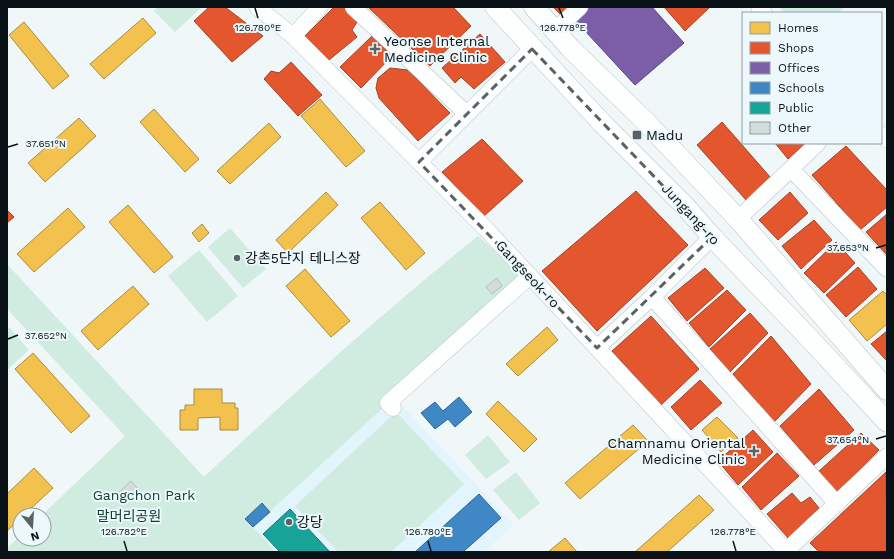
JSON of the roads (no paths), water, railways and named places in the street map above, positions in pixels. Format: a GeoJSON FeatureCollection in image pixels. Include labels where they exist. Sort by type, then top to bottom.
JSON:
{"type":"FeatureCollection","features":[{"type":"Feature","properties":{"kind":"main road","name":"Jungang-ro"},"geometry":{"type":"LineString","coordinates":[[494,7],[602,123],[685,206],[712,237],[887,422]]}},
{"type":"Feature","properties":{"kind":"main road"},"geometry":{"type":"LineString","coordinates":[[534,7],[571,49],[646,122],[738,219],[887,390]]}},
{"type":"Feature","properties":{"kind":"street","name":"Gangseok-ro"},"geometry":{"type":"LineString","coordinates":[[257,7],[293,36],[488,232],[787,551]]}},
{"type":"Feature","properties":{"kind":"street"},"geometry":{"type":"LineString","coordinates":[[293,36],[320,7]]}},
{"type":"Feature","properties":{"kind":"street"},"geometry":{"type":"LineString","coordinates":[[353,7],[467,114]]}},
{"type":"Feature","properties":{"kind":"street"},"geometry":{"type":"LineString","coordinates":[[553,29],[563,23],[580,7]]}},
{"type":"Feature","properties":{"kind":"street"},"geometry":{"type":"LineString","coordinates":[[419,162],[532,49]]}},
{"type":"Feature","properties":{"kind":"street"},"geometry":{"type":"LineString","coordinates":[[738,219],[817,144]]}},
{"type":"Feature","properties":{"kind":"street"},"geometry":{"type":"LineString","coordinates":[[791,169],[887,269]]}},
{"type":"Feature","properties":{"kind":"street"},"geometry":{"type":"LineString","coordinates":[[597,348],[652,297],[712,237]]}},
{"type":"Feature","properties":{"kind":"street"},"geometry":{"type":"LineString","coordinates":[[393,408],[388,403],[530,276]]}},
{"type":"Feature","properties":{"kind":"street"},"geometry":{"type":"LineString","coordinates":[[652,297],[837,504]]}},
{"type":"Feature","properties":{"kind":"street"},"geometry":{"type":"LineString","coordinates":[[787,551],[887,456]]}},
{"type":"Feature","properties":{"kind":"place","name":"Yeonse Internal Medicine Clinic"},"geometry":{"type":"Point","coordinates":[375,49]}},
{"type":"Feature","properties":{"kind":"place","name":"Madu"},"geometry":{"type":"Point","coordinates":[637,135]}},
{"type":"Feature","properties":{"kind":"place","name":"강촌5단지 테니스장"},"geometry":{"type":"Point","coordinates":[237,258]}},
{"type":"Feature","properties":{"kind":"place","name":"Chamnamu Oriental Medicine Clinic"},"geometry":{"type":"Point","coordinates":[754,451]}},
{"type":"Feature","properties":{"kind":"place","name":"강당"},"geometry":{"type":"Point","coordinates":[289,522]}},
{"type":"Feature","properties":{"kind":"park label","name":"Gangchon Park"},"geometry":{"type":"Point","coordinates":[144,495]}},
{"type":"Feature","properties":{"kind":"park label","name":"말머리공원"},"geometry":{"type":"Point","coordinates":[129,516]}}]}
